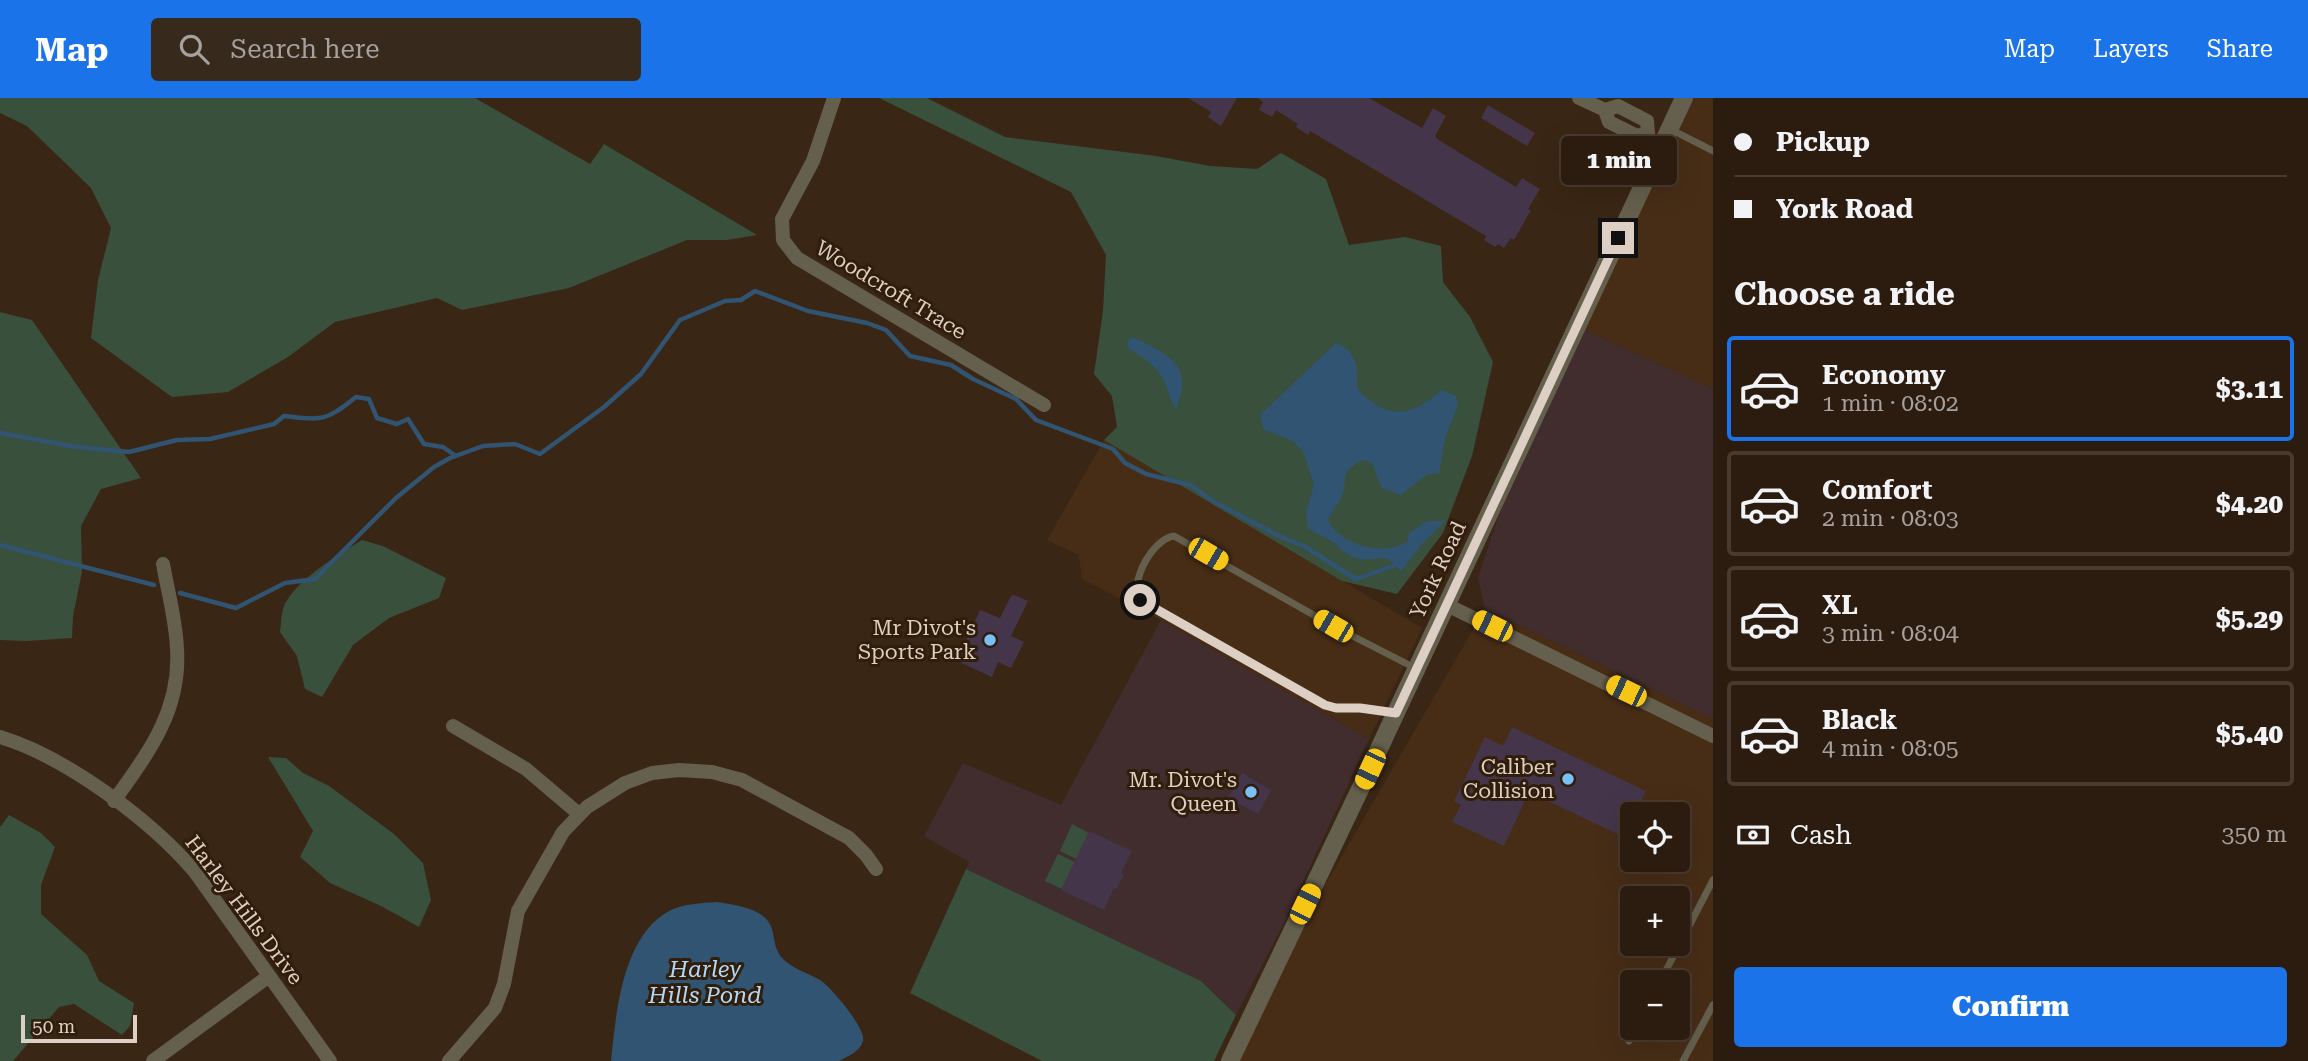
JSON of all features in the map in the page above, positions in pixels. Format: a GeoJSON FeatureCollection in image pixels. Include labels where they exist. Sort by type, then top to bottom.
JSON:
{"type":"FeatureCollection","features":[{"type":"Feature","properties":{"kind":"street","name":"Woodcroft Trace"},"geometry":{"type":"LineString","coordinates":[[834,98],[813,160],[782,219],[781,233],[786,247],[797,258],[1044,405]]}},
{"type":"Feature","properties":{"kind":"street"},"geometry":{"type":"LineString","coordinates":[[1579,98],[1605,110],[1609,122],[1637,136],[1660,134]]}},
{"type":"Feature","properties":{"kind":"street","name":"York Road"},"geometry":{"type":"LineString","coordinates":[[1230,1061],[1447,605],[1660,134],[1684,98]]}},
{"type":"Feature","properties":{"kind":"street"},"geometry":{"type":"LineString","coordinates":[[114,800],[160,730],[169,713],[176,688],[177,647],[163,564]]}},
{"type":"Feature","properties":{"kind":"street"},"geometry":{"type":"LineString","coordinates":[[1447,605],[1713,736]]}},
{"type":"Feature","properties":{"kind":"street"},"geometry":{"type":"LineString","coordinates":[[453,726],[526,769],[579,814]]}},
{"type":"Feature","properties":{"kind":"street","name":"Harley Hills Drive"},"geometry":{"type":"LineString","coordinates":[[0,737],[34,750],[114,800],[185,860],[330,1061]]}},
{"type":"Feature","properties":{"kind":"street"},"geometry":{"type":"LineString","coordinates":[[449,1061],[495,1008],[504,984],[518,911],[562,832],[579,814],[614,789],[639,777],[664,771],[712,772],[753,784],[849,838],[876,869]]}},
{"type":"Feature","properties":{"kind":"street"},"geometry":{"type":"LineString","coordinates":[[153,1061],[269,976]]}},
{"type":"Feature","properties":{"kind":"lane"},"geometry":{"type":"LineString","coordinates":[[1660,134],[1713,151]]}},
{"type":"Feature","properties":{"kind":"lane"},"geometry":{"type":"LineString","coordinates":[[1396,713],[1325,705],[1140,600],[1136,592],[1136,582],[1156,545],[1165,538],[1174,536],[1333,626],[1417,668]]}},
{"type":"Feature","properties":{"kind":"lane"},"geometry":{"type":"LineString","coordinates":[[1666,970],[1713,880]]}},
{"type":"Feature","properties":{"kind":"lane"},"geometry":{"type":"LineString","coordinates":[[1683,1061],[1713,1005]]}},
{"type":"Feature","properties":{"kind":"shaded area"},"geometry":{"type":"Polygon","coordinates":[[[1693,98],[1713,98],[1713,389],[1585,330],[1693,98]]]}},
{"type":"Feature","properties":{"kind":"shaded area"},"geometry":{"type":"Polygon","coordinates":[[[1585,330],[1713,389],[1713,719],[1485,609],[1478,578],[1498,517],[1585,330]]]}},
{"type":"Feature","properties":{"kind":"shaded area"},"geometry":{"type":"Polygon","coordinates":[[[1104,440],[1422,628],[1369,739],[1161,620],[1082,579],[1079,555],[1047,540],[1104,440]]]}},
{"type":"Feature","properties":{"kind":"shaded area"},"geometry":{"type":"Polygon","coordinates":[[[1485,609],[1713,719],[1713,1061],[1240,1061],[1308,915],[1485,609]]]}},
{"type":"Feature","properties":{"kind":"shaded area"},"geometry":{"type":"Polygon","coordinates":[[[1161,620],[1369,739],[1284,923],[1236,1015],[1201,981],[966,869],[969,862],[924,836],[963,763],[1061,805],[1161,620]]]}},
{"type":"Feature","properties":{"kind":"green space"},"geometry":{"type":"Polygon","coordinates":[[[0,98],[475,98],[590,164],[604,144],[757,235],[727,240],[687,240],[569,288],[462,310],[437,298],[335,322],[288,357],[228,392],[172,397],[91,338],[98,280],[111,228],[91,188],[27,126],[0,113],[0,98]]]}},
{"type":"Feature","properties":{"kind":"green space"},"geometry":{"type":"Polygon","coordinates":[[[879,98],[927,98],[1005,137],[1156,156],[1210,166],[1257,169],[1281,153],[1326,179],[1349,245],[1405,237],[1441,246],[1443,282],[1470,317],[1493,362],[1472,456],[1443,533],[1397,594],[1342,581],[1104,440],[1117,427],[1112,396],[1094,374],[1103,311],[1106,255],[1071,192],[879,98]]]}},
{"type":"Feature","properties":{"kind":"green space"},"geometry":{"type":"Polygon","coordinates":[[[0,312],[32,320],[141,478],[101,489],[81,526],[82,572],[73,616],[72,638],[0,640],[0,312]]]}},
{"type":"Feature","properties":{"kind":"green space"},"geometry":{"type":"Polygon","coordinates":[[[362,540],[383,546],[446,578],[439,598],[389,618],[353,645],[322,697],[305,689],[297,656],[280,632],[283,609],[295,589],[305,579],[362,540]]]}},
{"type":"Feature","properties":{"kind":"green space"},"geometry":{"type":"Polygon","coordinates":[[[268,757],[286,758],[303,773],[329,786],[394,834],[423,863],[431,900],[419,927],[330,883],[300,857],[313,831],[268,757]]]}},
{"type":"Feature","properties":{"kind":"green space"},"geometry":{"type":"Polygon","coordinates":[[[9,815],[41,833],[55,847],[41,885],[41,914],[87,955],[99,981],[134,1003],[130,1026],[122,1035],[74,1004],[59,1007],[13,1061],[0,1061],[0,827],[9,815]]]}},
{"type":"Feature","properties":{"kind":"green space"},"geometry":{"type":"Polygon","coordinates":[[[1072,824],[1089,833],[1076,859],[1060,851],[1072,824]]]}},
{"type":"Feature","properties":{"kind":"green space"},"geometry":{"type":"Polygon","coordinates":[[[1058,854],[1075,862],[1062,889],[1045,881],[1058,854]]]}},
{"type":"Feature","properties":{"kind":"green space"},"geometry":{"type":"Polygon","coordinates":[[[966,869],[1201,981],[1236,1015],[1214,1061],[1042,1061],[910,993],[966,869]]]}},
{"type":"Feature","properties":{"kind":"water"},"geometry":{"type":"Polygon","coordinates":[[[1133,337],[1168,356],[1180,371],[1181,394],[1176,409],[1158,372],[1128,348],[1128,341],[1133,337]]]}},
{"type":"Feature","properties":{"kind":"water"},"geometry":{"type":"Polygon","coordinates":[[[1336,343],[1352,356],[1360,392],[1383,408],[1401,412],[1410,410],[1442,390],[1456,396],[1458,405],[1445,438],[1439,474],[1428,474],[1401,495],[1382,488],[1372,463],[1363,460],[1346,474],[1343,493],[1328,520],[1342,536],[1364,546],[1376,548],[1398,546],[1408,541],[1409,533],[1427,521],[1445,521],[1419,547],[1401,572],[1385,559],[1352,557],[1308,528],[1306,511],[1314,485],[1304,453],[1293,441],[1263,429],[1260,415],[1336,343]]]}},
{"type":"Feature","properties":{"kind":"water","name":"Harley Hills Pond"},"geometry":{"type":"Polygon","coordinates":[[[716,902],[757,912],[769,922],[776,948],[783,959],[825,984],[854,1018],[863,1041],[856,1051],[839,1061],[611,1061],[624,978],[641,939],[653,923],[669,911],[686,905],[716,902]]]}},
{"type":"Feature","properties":{"kind":"building"},"geometry":{"type":"Polygon","coordinates":[[[1188,98],[1237,98],[1221,126],[1208,117],[1211,112],[1188,98]]]}},
{"type":"Feature","properties":{"kind":"building"},"geometry":{"type":"Polygon","coordinates":[[[1257,98],[1369,98],[1422,128],[1433,108],[1446,116],[1435,136],[1437,139],[1516,187],[1522,178],[1540,189],[1514,240],[1511,238],[1504,248],[1498,244],[1495,247],[1484,240],[1486,236],[1310,131],[1308,135],[1296,127],[1298,124],[1276,110],[1272,117],[1259,110],[1263,102],[1257,98]]]}},
{"type":"Feature","properties":{"kind":"building"},"geometry":{"type":"Polygon","coordinates":[[[1488,105],[1535,133],[1527,146],[1481,118],[1488,105]]]}},
{"type":"Feature","properties":{"kind":"building"},"geometry":{"type":"Polygon","coordinates":[[[1014,595],[1028,601],[1011,636],[1024,642],[1011,668],[998,662],[992,677],[957,661],[980,610],[1000,618],[1014,595]]]}},
{"type":"Feature","properties":{"kind":"building"},"geometry":{"type":"Polygon","coordinates":[[[1512,727],[1646,791],[1641,802],[1620,802],[1620,835],[1529,792],[1504,846],[1452,822],[1461,805],[1454,801],[1485,737],[1503,746],[1512,727]]]}},
{"type":"Feature","properties":{"kind":"building"},"geometry":{"type":"Polygon","coordinates":[[[1242,773],[1271,790],[1258,814],[1228,798],[1242,773]]]}},
{"type":"Feature","properties":{"kind":"building"},"geometry":{"type":"Polygon","coordinates":[[[1089,831],[1132,851],[1121,873],[1124,875],[1116,889],[1114,888],[1104,910],[1061,890],[1089,831]]]}},
{"type":"Feature","properties":{"kind":"waterway"},"geometry":{"type":"LineString","coordinates":[[180,593],[236,608],[285,583],[315,579],[396,498],[434,467],[483,446],[515,444],[540,454],[604,407],[641,374],[680,320],[725,301],[741,300],[755,291],[808,311],[867,323],[886,330],[910,356],[951,365],[973,379],[1016,399],[1036,420],[1113,449],[1125,463],[1146,474],[1190,485],[1216,503],[1304,546],[1356,579],[1396,565]]}},
{"type":"Feature","properties":{"kind":"waterway"},"geometry":{"type":"LineString","coordinates":[[0,433],[77,447],[129,452],[177,440],[210,439],[274,424],[284,416],[323,417],[337,411],[356,397],[369,399],[377,418],[397,424],[408,419],[424,444],[443,447],[456,456]]}},
{"type":"Feature","properties":{"kind":"waterway"},"geometry":{"type":"LineString","coordinates":[[0,545],[154,585]]}},
{"type":"Feature","properties":{"kind":"place","name":"Mr Divot's Sports Park"},"geometry":{"type":"Point","coordinates":[990,640]}},
{"type":"Feature","properties":{"kind":"place","name":"Caliber Collision"},"geometry":{"type":"Point","coordinates":[1568,779]}},
{"type":"Feature","properties":{"kind":"place","name":"Mr. Divot's Queen"},"geometry":{"type":"Point","coordinates":[1251,792]}},
{"type":"Feature","properties":{"kind":"route"},"geometry":{"type":"LineString","coordinates":[[1140,600],[1325,705],[1396,713],[1618,238]]}}]}
